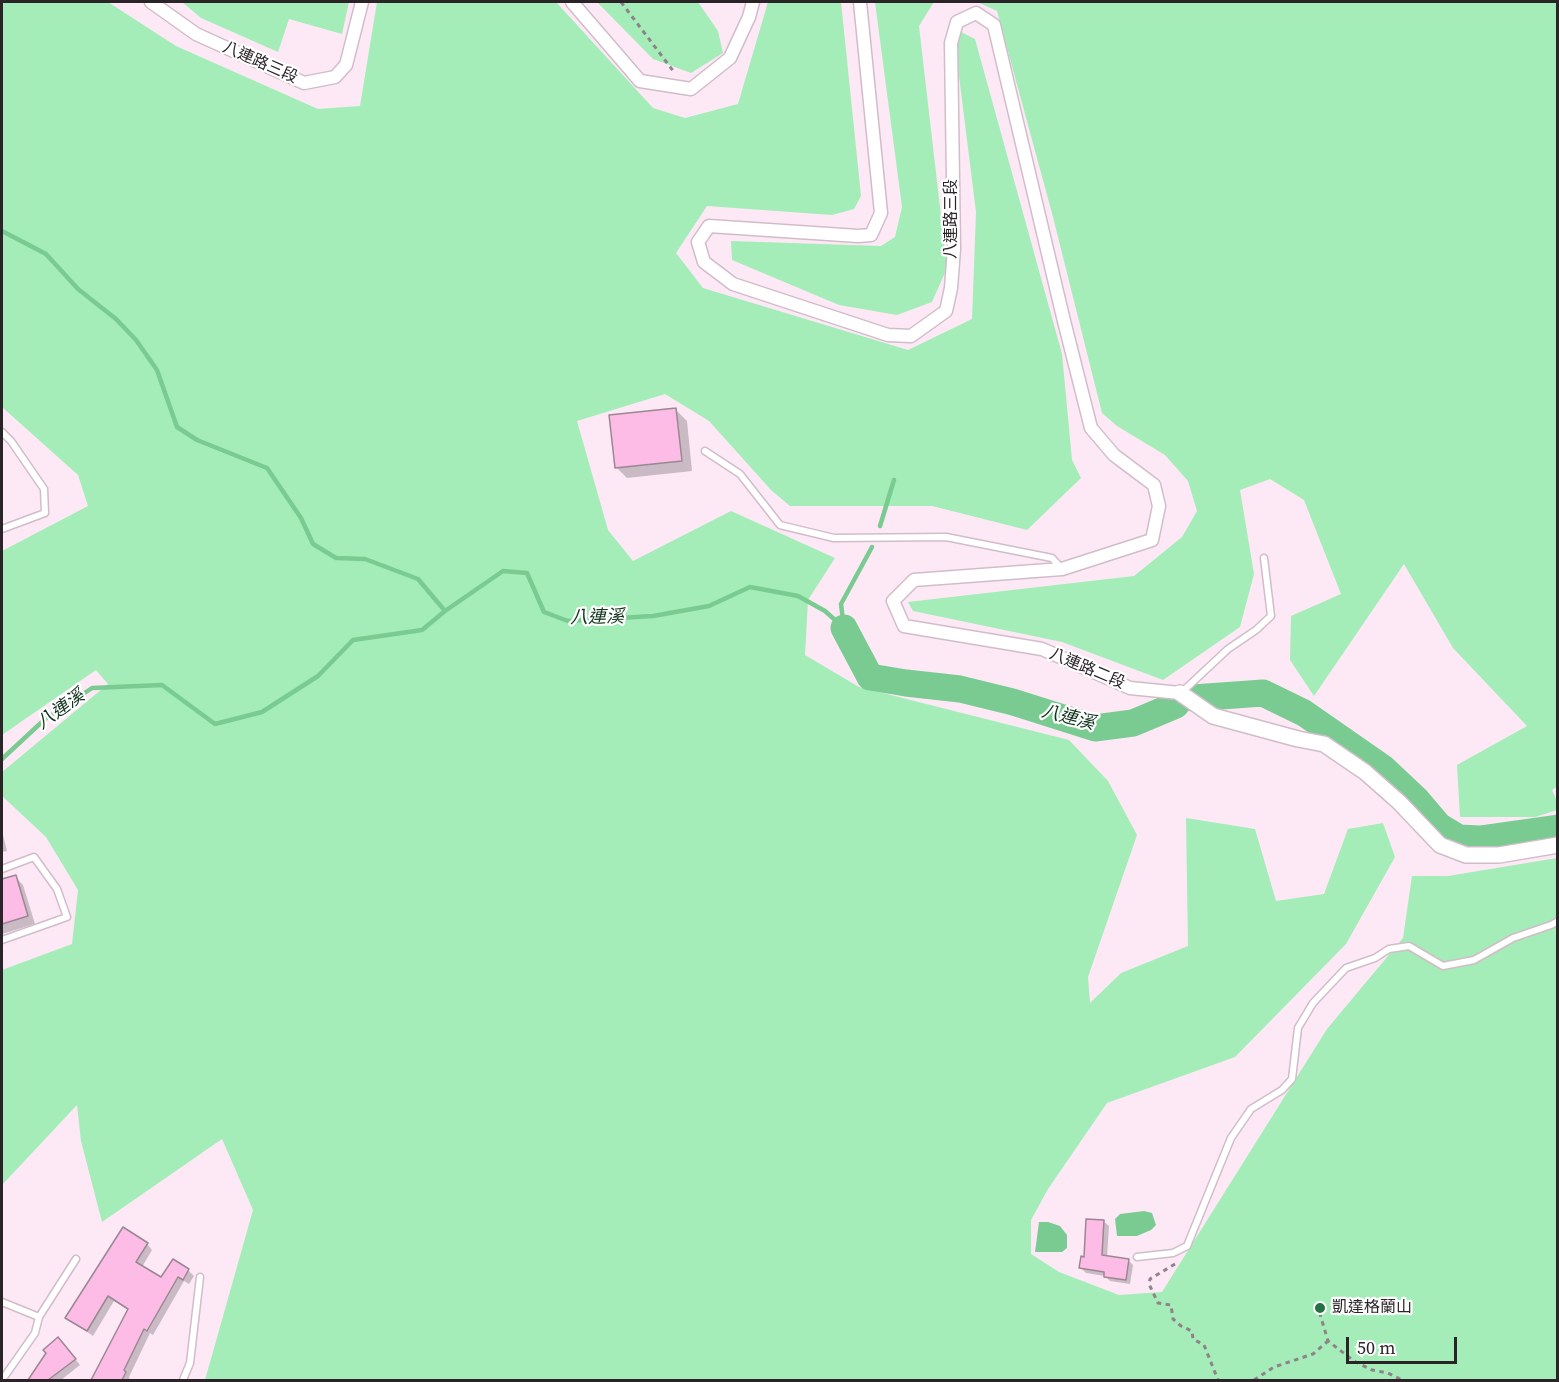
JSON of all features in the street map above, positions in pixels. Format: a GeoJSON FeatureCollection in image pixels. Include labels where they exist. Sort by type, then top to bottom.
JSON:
{"type":"FeatureCollection","features":[{"type":"Feature","properties":{"kind":"street","name":"八連路三段"},"geometry":{"type":"LineString","coordinates":[[151,2],[196,34],[304,83],[335,77],[345,65],[362,2]]}},
{"type":"Feature","properties":{"kind":"street"},"geometry":{"type":"LineString","coordinates":[[572,2],[640,81],[691,89],[730,58],[749,17],[753,2]]}},
{"type":"Feature","properties":{"kind":"street","name":"八連路三段"},"geometry":{"type":"LineString","coordinates":[[860,2],[881,213],[871,235],[709,226],[698,242],[704,262],[733,284],[888,334],[911,336],[946,310],[951,288],[954,249],[951,43],[957,22],[976,13],[994,25],[1062,317],[1091,428],[1114,455],[1154,485],[1160,506],[1152,540]]}},
{"type":"Feature","properties":{"kind":"street","name":"八連路二段"},"geometry":{"type":"LineString","coordinates":[[1152,540],[1062,569],[915,580],[893,601],[904,626],[1042,649],[1130,688],[1180,693],[1213,716],[1324,744],[1365,772],[1399,802],[1440,845],[1466,855],[1499,855],[1557,845]]}},
{"type":"Feature","properties":{"kind":"lane"},"geometry":{"type":"LineString","coordinates":[[2,432],[44,489],[45,513],[2,529]]}},
{"type":"Feature","properties":{"kind":"lane"},"geometry":{"type":"LineString","coordinates":[[705,451],[740,474],[780,525],[834,538],[946,537],[1052,558],[1062,569]]}},
{"type":"Feature","properties":{"kind":"lane"},"geometry":{"type":"LineString","coordinates":[[1180,693],[1228,649],[1256,630],[1271,616],[1264,558]]}},
{"type":"Feature","properties":{"kind":"lane"},"geometry":{"type":"LineString","coordinates":[[2,869],[34,857],[57,889],[68,917],[2,940]]}},
{"type":"Feature","properties":{"kind":"lane"},"geometry":{"type":"LineString","coordinates":[[1137,1257],[1173,1253],[1187,1246],[1232,1138],[1251,1109],[1282,1090],[1292,1079],[1298,1028],[1313,1003],[1346,968],[1389,949],[1409,946],[1443,966],[1474,960],[1513,938],[1557,921]]}},
{"type":"Feature","properties":{"kind":"lane"},"geometry":{"type":"LineString","coordinates":[[2,1380],[35,1334],[39,1317],[76,1259]]}},
{"type":"Feature","properties":{"kind":"lane"},"geometry":{"type":"LineString","coordinates":[[183,1380],[190,1363],[200,1276]]}},
{"type":"Feature","properties":{"kind":"lane"},"geometry":{"type":"LineString","coordinates":[[2,1302],[39,1317]]}},
{"type":"Feature","properties":{"kind":"path"},"geometry":{"type":"LineString","coordinates":[[621,2],[686,88]]}},
{"type":"Feature","properties":{"kind":"path"},"geometry":{"type":"LineString","coordinates":[[1187,1246],[1177,1262],[1150,1279],[1149,1284],[1158,1303],[1171,1305],[1173,1319],[1192,1331],[1193,1339],[1204,1345],[1218,1380]]}},
{"type":"Feature","properties":{"kind":"path"},"geometry":{"type":"LineString","coordinates":[[1317,1304],[1328,1341],[1372,1370],[1388,1373],[1401,1380]]}},
{"type":"Feature","properties":{"kind":"path"},"geometry":{"type":"LineString","coordinates":[[1254,1380],[1274,1367],[1313,1354],[1328,1341]]}},
{"type":"Feature","properties":{"kind":"shaded area"},"geometry":{"type":"Polygon","coordinates":[[[2,2],[108,2],[176,46],[318,109],[360,106],[377,2],[556,2],[653,108],[685,118],[738,104],[768,2],[841,2],[861,196],[854,209],[832,215],[707,206],[676,253],[703,288],[908,350],[972,319],[976,212],[953,28],[975,39],[1062,354],[1072,460],[1081,478],[1027,530],[932,506],[790,506],[771,490],[709,421],[665,394],[577,421],[608,530],[633,561],[731,511],[835,558],[808,600],[805,655],[859,687],[1069,740],[1108,781],[1137,835],[1088,977],[1090,1003],[1121,973],[1188,946],[1186,818],[1255,829],[1276,901],[1324,894],[1348,829],[1383,823],[1395,857],[1346,944],[1235,1057],[1107,1103],[1048,1189],[1031,1220],[1031,1254],[1059,1272],[1119,1295],[1162,1292],[1327,1029],[1403,938],[1412,876],[1448,876],[1557,858],[1557,1380],[205,1380],[253,1210],[222,1139],[102,1222],[81,1141],[77,1105],[2,1185],[2,970],[72,944],[78,890],[46,837],[2,796],[2,772],[108,684],[96,670],[2,735],[2,551],[88,506],[78,475],[2,407],[2,2]]]}},
{"type":"Feature","properties":{"kind":"shaded area"},"geometry":{"type":"Polygon","coordinates":[[[182,2],[349,2],[342,34],[289,19],[278,52],[201,18],[182,2]]]}},
{"type":"Feature","properties":{"kind":"shaded area"},"geometry":{"type":"Polygon","coordinates":[[[597,2],[698,2],[718,31],[723,53],[691,73],[653,59],[597,2]]]}},
{"type":"Feature","properties":{"kind":"shaded area"},"geometry":{"type":"Polygon","coordinates":[[[875,2],[934,2],[919,26],[947,268],[932,302],[897,315],[839,305],[732,260],[731,241],[881,246],[895,237],[902,207],[875,2]]]}},
{"type":"Feature","properties":{"kind":"shaded area"},"geometry":{"type":"Polygon","coordinates":[[[977,2],[1557,2],[1558,786],[1552,790],[1557,801],[1557,810],[1535,817],[1460,817],[1457,765],[1527,726],[1453,648],[1404,564],[1314,696],[1290,660],[1291,616],[1341,594],[1304,500],[1270,479],[1240,490],[1254,574],[1240,627],[1163,680],[1062,642],[913,611],[908,602],[1134,576],[1182,537],[1197,511],[1188,481],[1165,455],[1117,426],[1102,413],[1053,217],[997,11],[977,2]]]}},
{"type":"Feature","properties":{"kind":"shaded area"},"geometry":{"type":"Polygon","coordinates":[[[1144,1211],[1152,1213],[1156,1225],[1151,1230],[1137,1236],[1117,1236],[1115,1219],[1120,1214],[1144,1211]]]}},
{"type":"Feature","properties":{"kind":"shaded area"},"geometry":{"type":"Polygon","coordinates":[[[1039,1222],[1060,1226],[1067,1235],[1067,1248],[1062,1252],[1035,1252],[1039,1222]]]}},
{"type":"Feature","properties":{"kind":"building"},"geometry":{"type":"Polygon","coordinates":[[[676,408],[682,461],[615,468],[609,415],[676,408]]]}},
{"type":"Feature","properties":{"kind":"building"},"geometry":{"type":"Polygon","coordinates":[[[16,875],[28,916],[2,924],[2,879],[16,875]]]}},
{"type":"Feature","properties":{"kind":"building"},"geometry":{"type":"Polygon","coordinates":[[[1086,1219],[1104,1220],[1102,1255],[1129,1259],[1126,1280],[1104,1277],[1104,1272],[1079,1268],[1081,1256],[1084,1257],[1086,1219]]]}},
{"type":"Feature","properties":{"kind":"building"},"geometry":{"type":"Polygon","coordinates":[[[123,1227],[148,1243],[136,1262],[161,1277],[173,1259],[189,1269],[183,1280],[178,1277],[147,1331],[144,1329],[124,1370],[126,1372],[122,1380],[91,1380],[128,1309],[108,1296],[87,1331],[65,1318],[123,1227]]]}},
{"type":"Feature","properties":{"kind":"building"},"geometry":{"type":"Polygon","coordinates":[[[58,1337],[76,1359],[48,1380],[28,1380],[46,1353],[43,1350],[58,1337]]]}},
{"type":"Feature","properties":{"kind":"waterway"},"geometry":{"type":"LineString","coordinates":[[2,231],[46,254],[78,289],[116,319],[136,340],[157,370],[177,427],[197,440],[267,468],[301,518],[313,544],[336,558],[365,559],[418,579],[445,611]]}},
{"type":"Feature","properties":{"kind":"waterway"},"geometry":{"type":"LineString","coordinates":[[880,526],[894,480]]}},
{"type":"Feature","properties":{"kind":"waterway"},"geometry":{"type":"LineString","coordinates":[[844,628],[841,604],[872,547]]}},
{"type":"Feature","properties":{"kind":"waterway","name":"八連溪"},"geometry":{"type":"LineString","coordinates":[[2,759],[44,720],[92,688],[162,685],[215,724],[262,712],[318,676],[353,640],[422,630],[445,611],[503,571],[527,573],[544,612],[568,621],[653,616],[709,606],[750,587],[798,596],[825,611],[844,628]]}},
{"type":"Feature","properties":{"kind":"waterway","name":"八連溪"},"geometry":{"type":"LineString","coordinates":[[844,628],[870,677],[960,689],[1013,702],[1095,728],[1133,723],[1176,705]]}},
{"type":"Feature","properties":{"kind":"waterway","name":"八連溪"},"geometry":{"type":"LineString","coordinates":[[1193,698],[1263,693],[1304,713],[1383,768],[1416,799],[1439,826],[1459,838],[1480,839],[1558,828]]}},
{"type":"Feature","properties":{"kind":"place","name":"凱達格蘭山"},"geometry":{"type":"Point","coordinates":[1320,1308]}}]}
